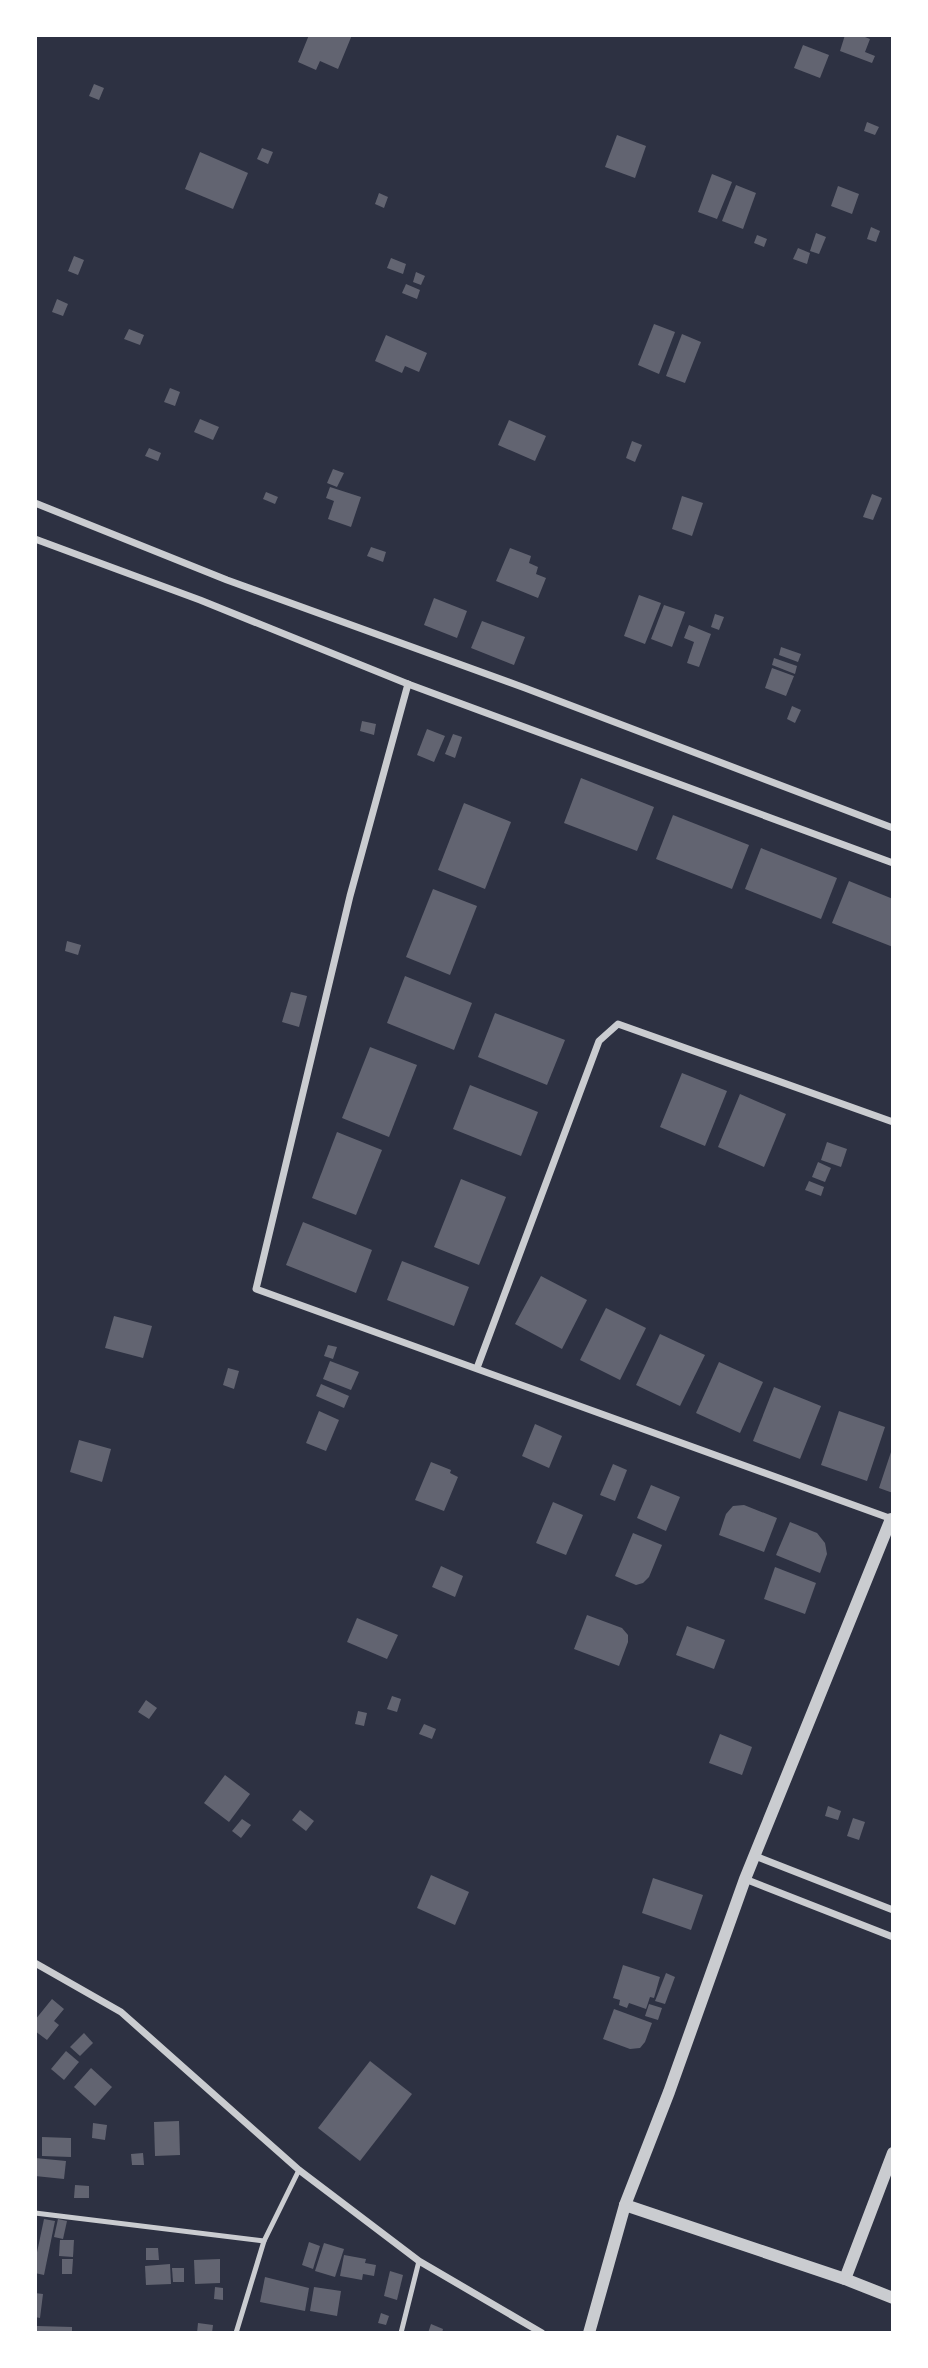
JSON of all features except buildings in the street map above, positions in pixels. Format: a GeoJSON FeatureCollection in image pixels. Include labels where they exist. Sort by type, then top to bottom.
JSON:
{"type":"FeatureCollection","features":[{"type":"Feature","properties":{"kind":"street"},"geometry":{"type":"LineString","coordinates":[[35,503],[227,580],[525,688],[893,828]]}},
{"type":"Feature","properties":{"kind":"street"},"geometry":{"type":"LineString","coordinates":[[35,539],[200,600],[408,684],[893,863]]}},
{"type":"Feature","properties":{"kind":"street"},"geometry":{"type":"LineString","coordinates":[[408,684],[350,896],[256,1289],[892,1519],[745,1879],[669,2092],[625,2205],[589,2333]]}},
{"type":"Feature","properties":{"kind":"street"},"geometry":{"type":"LineString","coordinates":[[477,1368],[599,1041],[618,1024],[893,1122]]}},
{"type":"Feature","properties":{"kind":"street"},"geometry":{"type":"LineString","coordinates":[[755,1856],[893,1910]]}},
{"type":"Feature","properties":{"kind":"street"},"geometry":{"type":"LineString","coordinates":[[745,1879],[893,1937]]}},
{"type":"Feature","properties":{"kind":"street"},"geometry":{"type":"LineString","coordinates":[[35,1963],[121,2012],[299,2170],[419,2261],[542,2333]]}},
{"type":"Feature","properties":{"kind":"street"},"geometry":{"type":"LineString","coordinates":[[845,2279],[893,2153]]}},
{"type":"Feature","properties":{"kind":"street"},"geometry":{"type":"LineString","coordinates":[[625,2205],[845,2279],[893,2298]]}},
{"type":"Feature","properties":{"kind":"lane"},"geometry":{"type":"LineString","coordinates":[[236,2333],[264,2241],[299,2170]]}},
{"type":"Feature","properties":{"kind":"lane"},"geometry":{"type":"LineString","coordinates":[[35,2213],[264,2241]]}},
{"type":"Feature","properties":{"kind":"lane"},"geometry":{"type":"LineString","coordinates":[[401,2333],[419,2261]]}}]}
